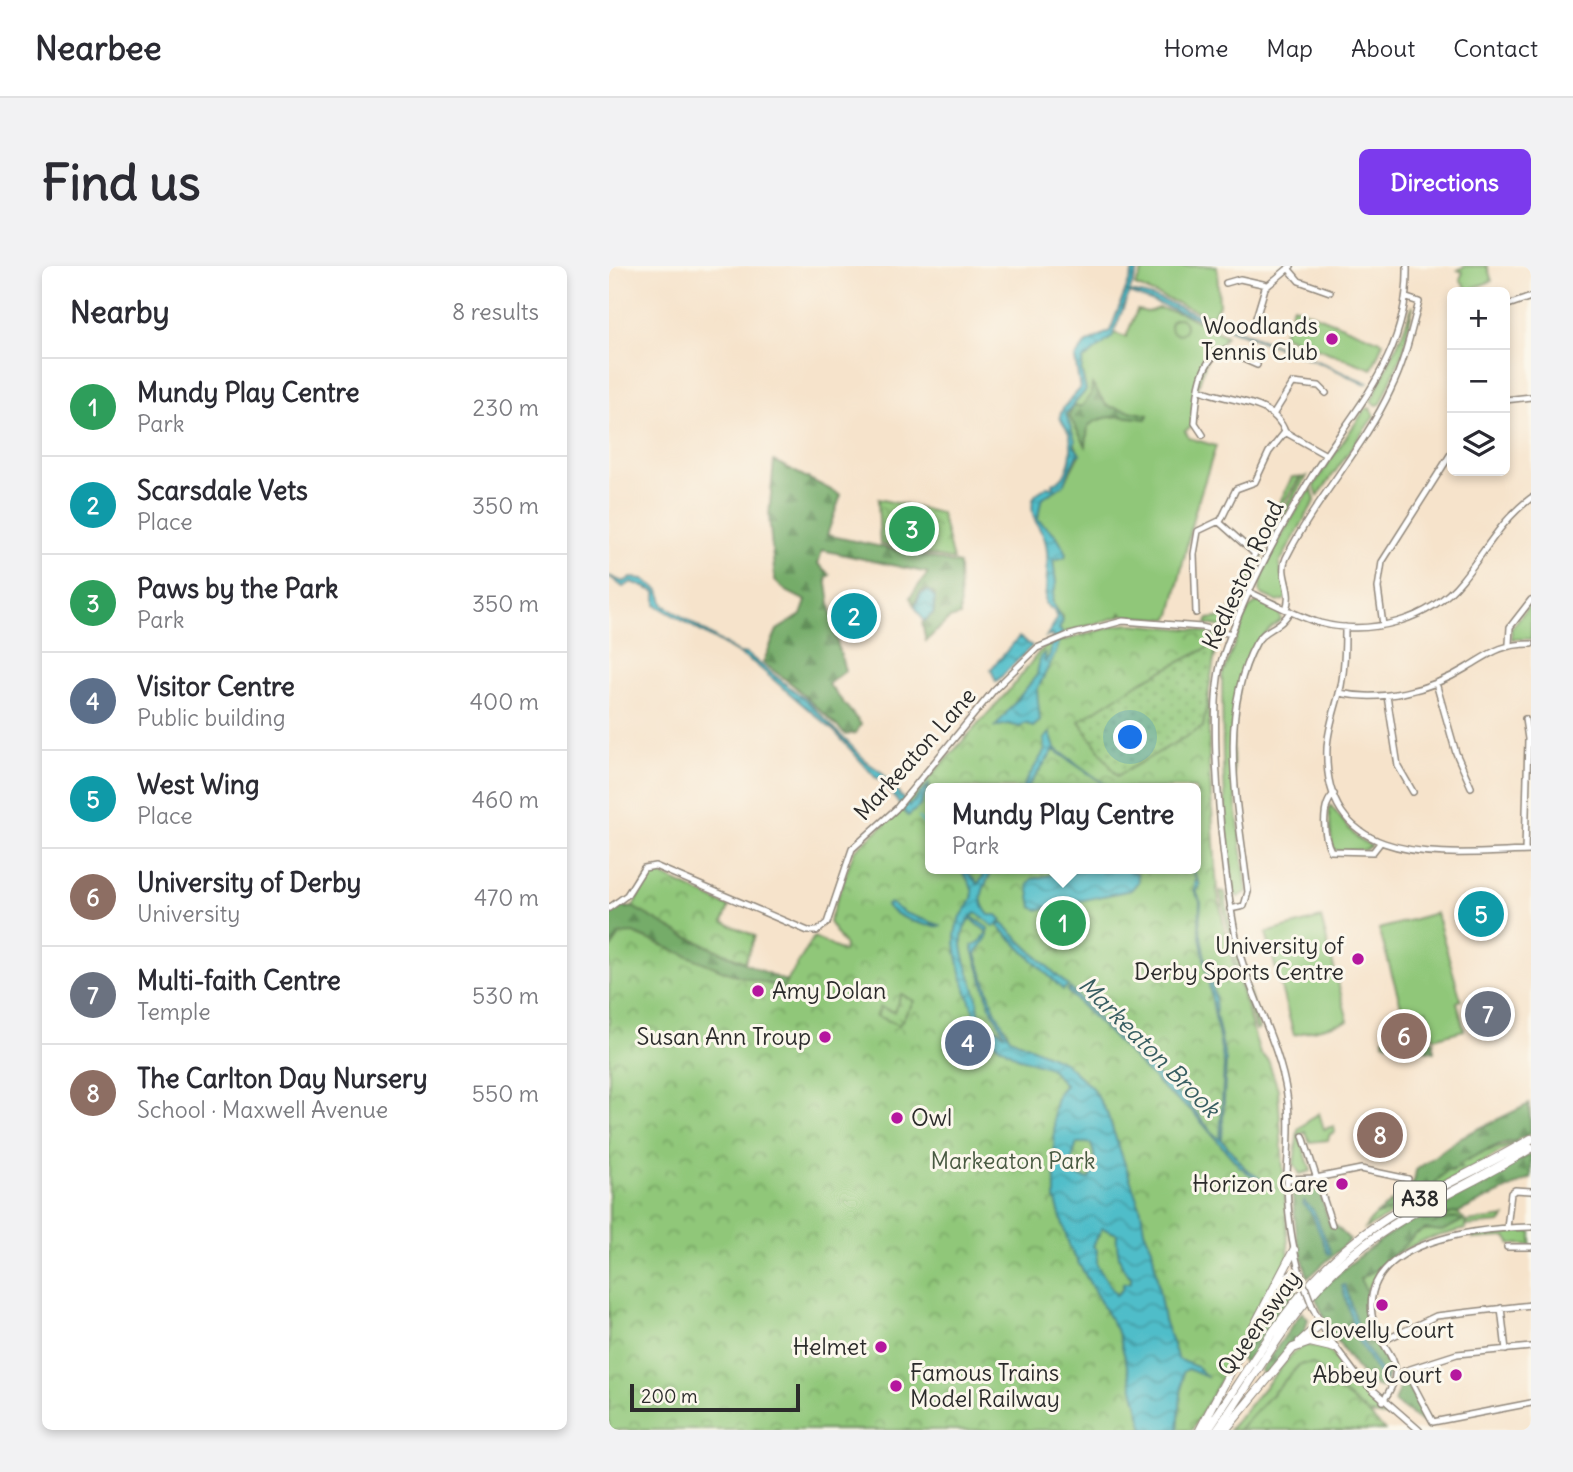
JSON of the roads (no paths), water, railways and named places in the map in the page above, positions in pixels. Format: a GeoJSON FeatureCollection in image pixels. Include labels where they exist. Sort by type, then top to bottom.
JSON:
{"type":"FeatureCollection","features":[{"type":"Feature","properties":{"kind":"highway","name":"Queensway"},"geometry":{"type":"LineString","coordinates":[[1207,1430],[1282,1315],[1340,1254],[1411,1204],[1531,1139]]}},
{"type":"Feature","properties":{"kind":"highway","name":"Queensway"},"geometry":{"type":"LineString","coordinates":[[1217,1430],[1287,1322],[1345,1260],[1401,1219],[1531,1148]]}},
{"type":"Feature","properties":{"kind":"highway"},"geometry":{"type":"LineString","coordinates":[[1200,1430],[1294,1250]]}},
{"type":"Feature","properties":{"kind":"highway"},"geometry":{"type":"LineString","coordinates":[[1274,1291],[1289,1277],[1301,1276]]}},
{"type":"Feature","properties":{"kind":"highway"},"geometry":{"type":"LineString","coordinates":[[1225,1430],[1293,1349],[1321,1323]]}},
{"type":"Feature","properties":{"kind":"highway"},"geometry":{"type":"LineString","coordinates":[[1293,1349],[1310,1342],[1335,1348]]}},
{"type":"Feature","properties":{"kind":"street","name":"Kedleston Road"},"geometry":{"type":"LineString","coordinates":[[1407,266],[1407,298],[1395,342],[1365,402],[1326,456],[1281,530],[1232,634],[1219,670],[1217,726],[1230,909],[1242,961],[1284,1078],[1288,1100],[1287,1178],[1294,1250],[1301,1276],[1313,1308],[1335,1348],[1357,1376],[1419,1430]]}},
{"type":"Feature","properties":{"kind":"street"},"geometry":{"type":"LineString","coordinates":[[1256,318],[1267,285],[1289,267],[1299,281],[1330,292]]}},
{"type":"Feature","properties":{"kind":"street"},"geometry":{"type":"LineString","coordinates":[[1226,283],[1240,279],[1267,285]]}},
{"type":"Feature","properties":{"kind":"street","name":"Kedleston Road"},"geometry":{"type":"LineString","coordinates":[[1230,909],[1244,906],[1248,892],[1234,769],[1240,689],[1258,639],[1283,624],[1288,610],[1290,596],[1283,571],[1285,559],[1318,500],[1380,411],[1404,360],[1419,302],[1407,298]]}},
{"type":"Feature","properties":{"kind":"street"},"geometry":{"type":"LineString","coordinates":[[1510,304],[1531,298]]}},
{"type":"Feature","properties":{"kind":"street"},"geometry":{"type":"LineString","coordinates":[[1203,435],[1195,423],[1206,364],[1221,350],[1257,365]]}},
{"type":"Feature","properties":{"kind":"street"},"geometry":{"type":"LineString","coordinates":[[1273,415],[1293,383],[1319,386],[1326,393]]}},
{"type":"Feature","properties":{"kind":"street"},"geometry":{"type":"LineString","coordinates":[[1201,390],[1257,405],[1273,415],[1285,432],[1297,436],[1326,456]]}},
{"type":"Feature","properties":{"kind":"street"},"geometry":{"type":"LineString","coordinates":[[1510,399],[1531,397]]}},
{"type":"Feature","properties":{"kind":"street"},"geometry":{"type":"LineString","coordinates":[[1365,402],[1380,411]]}},
{"type":"Feature","properties":{"kind":"street"},"geometry":{"type":"LineString","coordinates":[[1196,613],[1196,536],[1202,528],[1219,522],[1236,489],[1255,482],[1269,452],[1285,432]]}},
{"type":"Feature","properties":{"kind":"street"},"geometry":{"type":"LineString","coordinates":[[1383,625],[1378,588],[1382,562],[1447,460]]}},
{"type":"Feature","properties":{"kind":"street"},"geometry":{"type":"LineString","coordinates":[[1251,593],[1317,622],[1345,627],[1383,625],[1416,615],[1441,600],[1465,577],[1505,522],[1531,498]]}},
{"type":"Feature","properties":{"kind":"street"},"geometry":{"type":"LineString","coordinates":[[1219,522],[1254,553]]}},
{"type":"Feature","properties":{"kind":"street"},"geometry":{"type":"LineString","coordinates":[[1248,567],[1258,545]]}},
{"type":"Feature","properties":{"kind":"street"},"geometry":{"type":"LineString","coordinates":[[1509,644],[1510,627],[1531,600]]}},
{"type":"Feature","properties":{"kind":"street","name":"Markeaton Lane"},"geometry":{"type":"LineString","coordinates":[[609,908],[627,895],[644,868],[655,866],[759,912],[808,931],[817,931],[827,923],[852,849],[896,809],[994,690],[1047,642],[1123,621],[1208,628],[1232,634]]}},
{"type":"Feature","properties":{"kind":"street"},"geometry":{"type":"LineString","coordinates":[[1345,627],[1339,692],[1328,747],[1334,794],[1361,830],[1380,843],[1424,853],[1528,851],[1528,739],[1525,719]]}},
{"type":"Feature","properties":{"kind":"street"},"geometry":{"type":"LineString","coordinates":[[1339,692],[1365,697],[1387,696],[1436,683],[1487,653],[1509,644],[1531,644]]}},
{"type":"Feature","properties":{"kind":"street"},"geometry":{"type":"LineString","coordinates":[[1436,683],[1456,753],[1471,788]]}},
{"type":"Feature","properties":{"kind":"street"},"geometry":{"type":"LineString","coordinates":[[1387,696],[1398,766],[1413,792]]}},
{"type":"Feature","properties":{"kind":"street"},"geometry":{"type":"LineString","coordinates":[[1334,794],[1327,800],[1325,808],[1328,845],[1331,851],[1373,852],[1380,843]]}},
{"type":"Feature","properties":{"kind":"street"},"geometry":{"type":"LineString","coordinates":[[1303,1136],[1332,1225]]}},
{"type":"Feature","properties":{"kind":"street"},"geometry":{"type":"LineString","coordinates":[[1287,1178],[1316,1178],[1361,1169],[1408,1180]]}},
{"type":"Feature","properties":{"kind":"street"},"geometry":{"type":"LineString","coordinates":[[1507,1228],[1509,1197],[1515,1190],[1531,1191]]}},
{"type":"Feature","properties":{"kind":"street"},"geometry":{"type":"LineString","coordinates":[[1383,1401],[1394,1386],[1397,1371],[1373,1320],[1371,1304],[1375,1286],[1393,1262],[1415,1249],[1438,1241],[1507,1228],[1531,1227]]}},
{"type":"Feature","properties":{"kind":"street"},"geometry":{"type":"LineString","coordinates":[[1507,1247],[1531,1247]]}},
{"type":"Feature","properties":{"kind":"street"},"geometry":{"type":"LineString","coordinates":[[1383,1341],[1436,1316],[1531,1305]]}},
{"type":"Feature","properties":{"kind":"street"},"geometry":{"type":"LineString","coordinates":[[1501,1308],[1506,1350]]}},
{"type":"Feature","properties":{"kind":"street"},"geometry":{"type":"LineString","coordinates":[[1397,1371],[1406,1371],[1454,1355],[1531,1347]]}},
{"type":"Feature","properties":{"kind":"street"},"geometry":{"type":"LineString","coordinates":[[1406,1371],[1433,1422],[1531,1404]]}},
{"type":"Feature","properties":{"kind":"water"},"geometry":{"type":"Polygon","coordinates":[[[1135,266],[1140,266],[1129,292],[1166,302],[1308,358],[1129,293],[1112,337],[1083,360],[1081,371],[1086,390],[1066,414],[1075,440],[1074,446],[1080,454],[1076,456],[1064,484],[1044,496],[1041,503],[1038,520],[1056,535],[1066,552],[1065,557],[1053,560],[1056,583],[1052,602],[1063,621],[1059,629],[1062,632],[1057,650],[1037,690],[1040,721],[1033,727],[1026,723],[1020,727],[1008,724],[995,727],[1037,675],[1040,657],[1045,653],[1045,661],[1050,655],[1053,635],[1046,637],[1057,619],[1054,611],[1045,603],[1047,549],[1033,515],[1033,500],[1047,486],[1054,488],[1053,483],[1067,470],[1071,443],[1060,416],[1063,408],[1080,389],[1075,358],[1085,344],[1110,331],[1135,266]]]}},
{"type":"Feature","properties":{"kind":"water"},"geometry":{"type":"Polygon","coordinates":[[[1337,370],[1347,374],[1367,383],[1364,384],[1337,370]]]}},
{"type":"Feature","properties":{"kind":"water"},"geometry":{"type":"Polygon","coordinates":[[[609,576],[623,582],[631,578],[643,579],[659,590],[664,605],[739,653],[747,654],[806,700],[868,763],[881,772],[909,806],[925,788],[920,806],[908,816],[882,781],[875,777],[835,732],[754,663],[656,605],[656,592],[632,582],[623,587],[609,576]]]}},
{"type":"Feature","properties":{"kind":"water"},"geometry":{"type":"Polygon","coordinates":[[[929,591],[935,598],[933,613],[924,621],[915,607],[921,594],[929,591]]]}},
{"type":"Feature","properties":{"kind":"water"},"geometry":{"type":"Polygon","coordinates":[[[1019,637],[1032,646],[996,682],[991,669],[1019,637]]]}},
{"type":"Feature","properties":{"kind":"water"},"geometry":{"type":"Polygon","coordinates":[[[1050,733],[1055,748],[1103,783],[1054,750],[1031,783],[1025,783],[1045,750],[1044,739],[1050,733]]]}},
{"type":"Feature","properties":{"kind":"water"},"geometry":{"type":"Polygon","coordinates":[[[964,874],[969,874],[978,884],[985,874],[990,874],[982,892],[982,903],[989,915],[997,915],[1002,920],[994,927],[977,913],[971,916],[988,928],[988,936],[976,954],[994,1008],[1010,1038],[1064,1062],[1093,1089],[1107,1113],[1152,1248],[1164,1320],[1178,1359],[1197,1367],[1207,1377],[1188,1369],[1183,1372],[1178,1430],[1144,1430],[1119,1335],[1070,1248],[1055,1198],[1054,1110],[1058,1093],[1065,1085],[1050,1068],[1017,1057],[974,1030],[980,1027],[955,946],[957,926],[970,904],[972,890],[964,874]],[[970,918],[962,936],[962,945],[982,1025],[990,1024],[1005,1035],[990,1006],[972,946],[981,941],[987,932],[970,918]],[[1077,1143],[1072,1159],[1077,1176],[1089,1179],[1093,1171],[1093,1151],[1090,1143],[1077,1143]],[[1102,1228],[1093,1246],[1097,1250],[1097,1265],[1116,1295],[1122,1290],[1123,1284],[1131,1282],[1131,1277],[1119,1257],[1117,1234],[1102,1228]]]}},
{"type":"Feature","properties":{"kind":"water"},"geometry":{"type":"Polygon","coordinates":[[[1055,874],[1137,874],[1138,882],[1131,890],[1037,910],[1032,907],[1028,885],[1032,879],[1055,874]]]}},
{"type":"Feature","properties":{"kind":"water"},"geometry":{"type":"Polygon","coordinates":[[[1194,874],[1200,885],[1196,891],[1201,903],[1199,920],[1200,901],[1194,890],[1194,874]]]}},
{"type":"Feature","properties":{"kind":"water"},"geometry":{"type":"Polygon","coordinates":[[[890,903],[905,913],[942,926],[921,924],[905,918],[886,906],[890,903]]]}},
{"type":"Feature","properties":{"kind":"water"},"geometry":{"type":"Polygon","coordinates":[[[1002,923],[1068,986],[1063,990],[998,926],[1002,923]]]}},
{"type":"Feature","properties":{"kind":"water"},"geometry":{"type":"Polygon","coordinates":[[[1199,925],[1226,1061],[1222,1140],[1245,1168],[1266,1183],[1264,1186],[1239,1166],[1191,1110],[1168,1093],[1067,991],[1070,988],[1114,1034],[1191,1106],[1220,1139],[1224,1065],[1199,931],[1199,925]]]}},
{"type":"Feature","properties":{"kind":"water"},"geometry":{"type":"Polygon","coordinates":[[[1304,1201],[1314,1211],[1331,1253],[1328,1254],[1312,1214],[1303,1204],[1304,1201]]]}},
{"type":"Feature","properties":{"kind":"water"},"geometry":{"type":"Polygon","coordinates":[[[1345,1285],[1362,1341],[1385,1379],[1382,1380],[1357,1339],[1342,1286],[1345,1285]]]}},
{"type":"Feature","properties":{"kind":"waterway"},"geometry":{"type":"LineString","coordinates":[[919,818],[925,825]]}},
{"type":"Feature","properties":{"kind":"place","name":"Woodlands Tennis Club"},"geometry":{"type":"Point","coordinates":[1332,339]}},
{"type":"Feature","properties":{"kind":"place","name":"Paws by the Park"},"geometry":{"type":"Point","coordinates":[912,529]}},
{"type":"Feature","properties":{"kind":"place","name":"Scarsdale Vets"},"geometry":{"type":"Point","coordinates":[854,616]}},
{"type":"Feature","properties":{"kind":"place","name":"West Wing"},"geometry":{"type":"Point","coordinates":[1481,914]}},
{"type":"Feature","properties":{"kind":"place","name":"Mundy Play Centre"},"geometry":{"type":"Point","coordinates":[1063,923]}},
{"type":"Feature","properties":{"kind":"place","name":"University of Derby Sports Centre"},"geometry":{"type":"Point","coordinates":[1358,959]}},
{"type":"Feature","properties":{"kind":"place","name":"Amy Dolan"},"geometry":{"type":"Point","coordinates":[758,991]}},
{"type":"Feature","properties":{"kind":"place","name":"Multi-faith Centre"},"geometry":{"type":"Point","coordinates":[1488,1014]}},
{"type":"Feature","properties":{"kind":"place","name":"University of Derby"},"geometry":{"type":"Point","coordinates":[1404,1036]}},
{"type":"Feature","properties":{"kind":"place","name":"Susan Ann Troup"},"geometry":{"type":"Point","coordinates":[825,1037]}},
{"type":"Feature","properties":{"kind":"place","name":"Visitor Centre"},"geometry":{"type":"Point","coordinates":[968,1043]}},
{"type":"Feature","properties":{"kind":"place","name":"Owl"},"geometry":{"type":"Point","coordinates":[897,1118]}},
{"type":"Feature","properties":{"kind":"place","name":"The Carlton Day Nursery"},"geometry":{"type":"Point","coordinates":[1380,1135]}},
{"type":"Feature","properties":{"kind":"place","name":"Horizon Care"},"geometry":{"type":"Point","coordinates":[1342,1184]}},
{"type":"Feature","properties":{"kind":"place","name":"Clovelly Court"},"geometry":{"type":"Point","coordinates":[1382,1305]}},
{"type":"Feature","properties":{"kind":"place","name":"Helmet"},"geometry":{"type":"Point","coordinates":[881,1347]}},
{"type":"Feature","properties":{"kind":"place","name":"Abbey Court"},"geometry":{"type":"Point","coordinates":[1456,1375]}},
{"type":"Feature","properties":{"kind":"place","name":"Famous Trains Model Railway"},"geometry":{"type":"Point","coordinates":[896,1386]}},
{"type":"Feature","properties":{"kind":"water label","name":"Markeaton Brook"},"geometry":{"type":"Point","coordinates":[1149,1047]}},
{"type":"Feature","properties":{"kind":"park label","name":"Markeaton Park"},"geometry":{"type":"Point","coordinates":[1013,1161]}}]}
